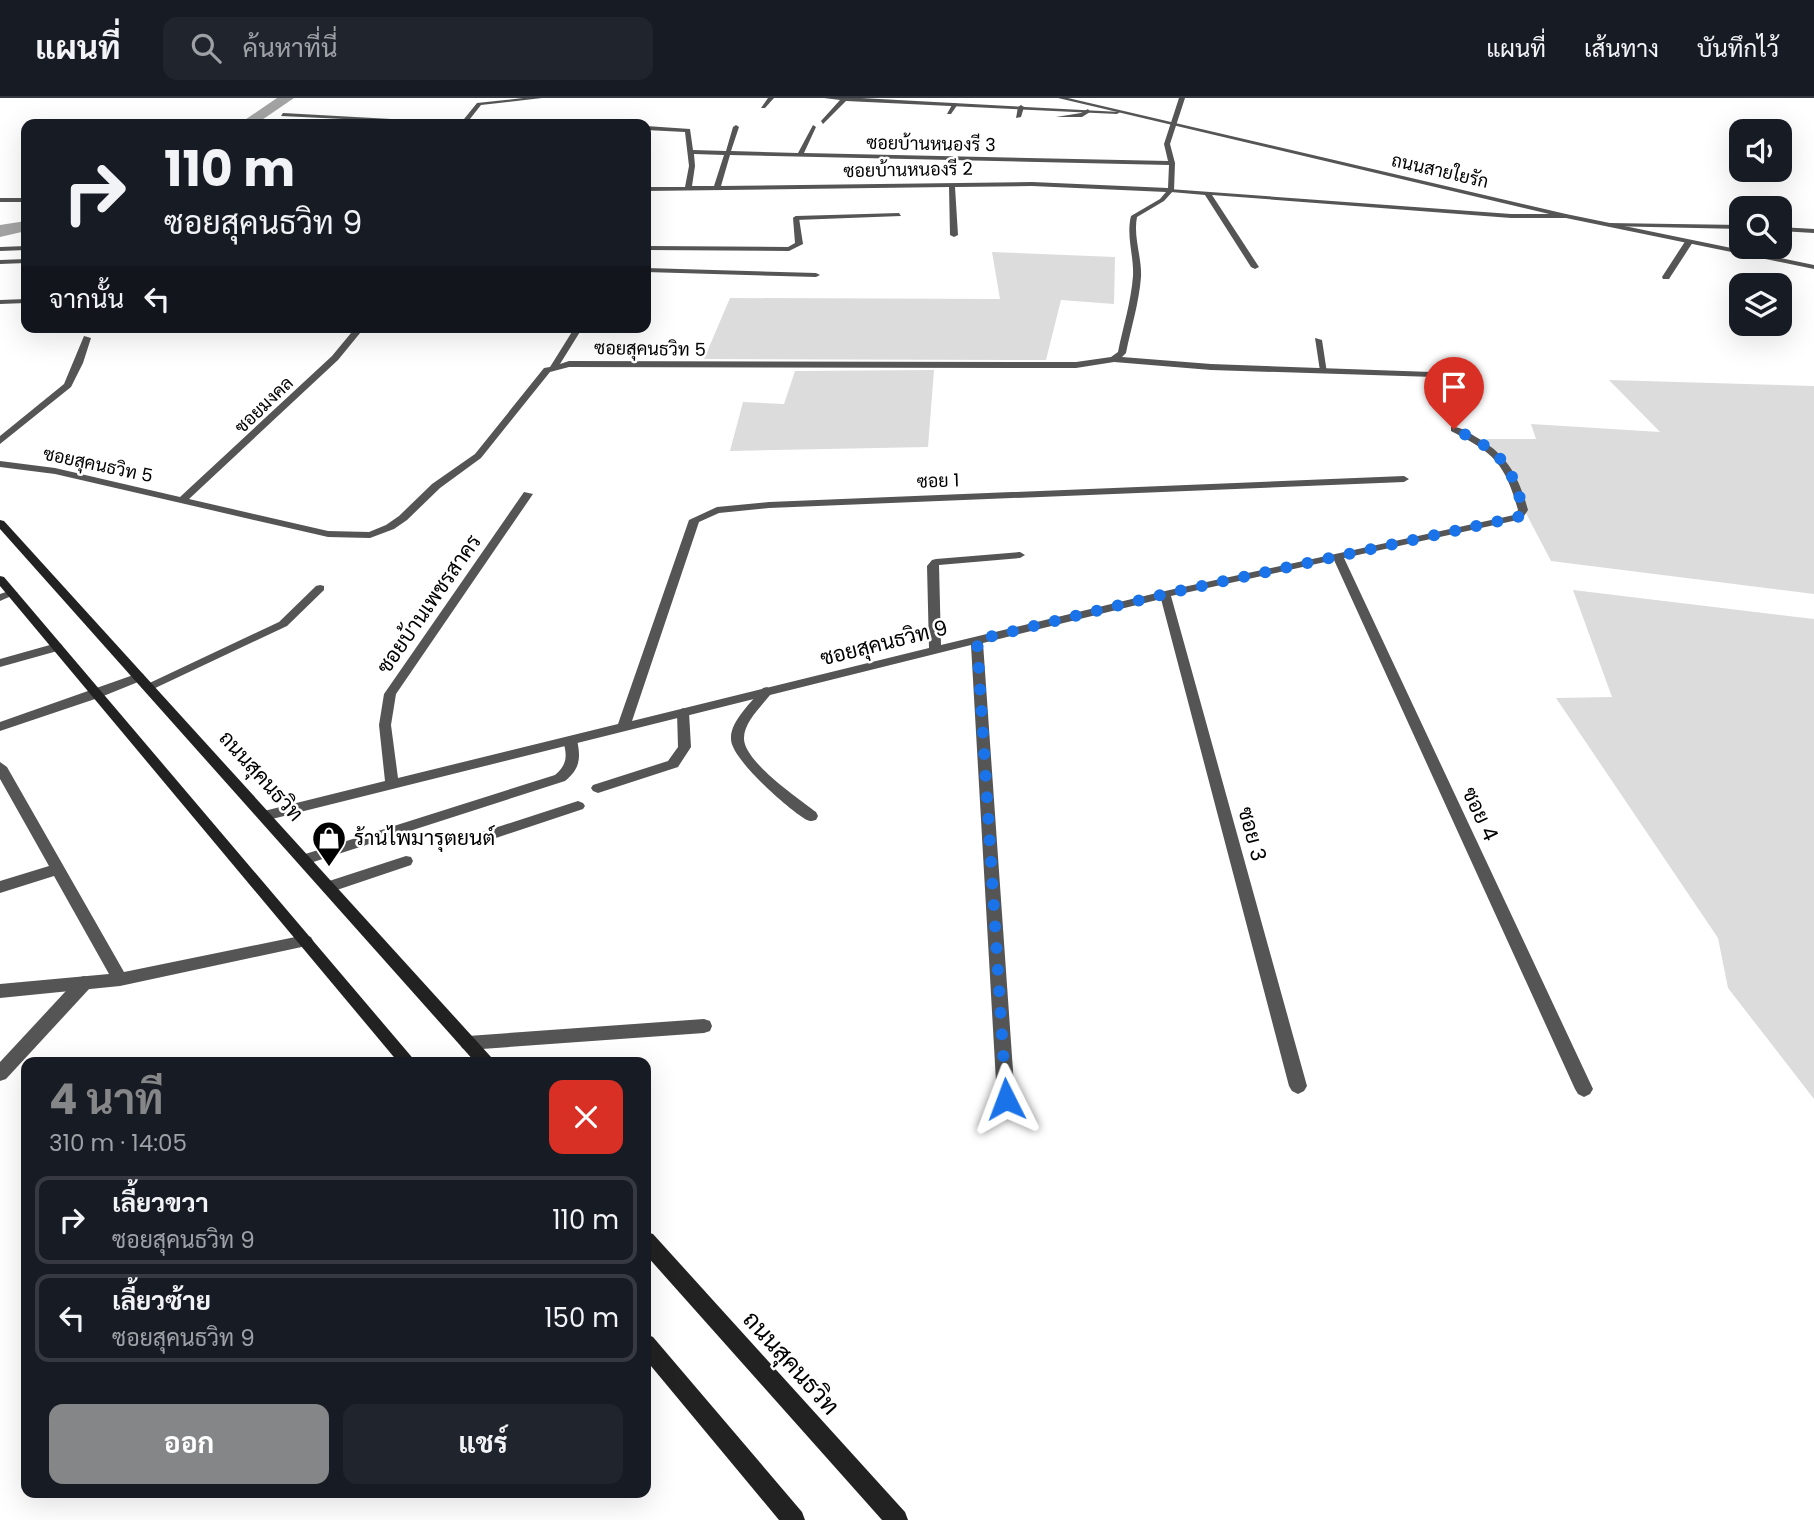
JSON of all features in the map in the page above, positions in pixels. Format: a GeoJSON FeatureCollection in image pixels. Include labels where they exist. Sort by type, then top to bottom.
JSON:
{"type":"FeatureCollection","features":[{"type":"Feature","properties":{"kind":"main road","name":"ถนนสุคนธวิท"},"geometry":{"type":"LineString","coordinates":[[0,523],[481,1057]]}},
{"type":"Feature","properties":{"kind":"main road"},"geometry":{"type":"LineString","coordinates":[[0,579],[6,595],[57,647],[404,1057]]}},
{"type":"Feature","properties":{"kind":"main road","name":"ถนนสุคนธวิท"},"geometry":{"type":"LineString","coordinates":[[651,1247],[897,1520]]}},
{"type":"Feature","properties":{"kind":"main road"},"geometry":{"type":"LineString","coordinates":[[651,1350],[794,1520]]}},
{"type":"Feature","properties":{"kind":"street"},"geometry":{"type":"LineString","coordinates":[[467,119],[479,104],[539,98]]}},
{"type":"Feature","properties":{"kind":"street"},"geometry":{"type":"LineString","coordinates":[[763,107],[771,98]]}},
{"type":"Feature","properties":{"kind":"street"},"geometry":{"type":"LineString","coordinates":[[827,98],[1117,112]]}},
{"type":"Feature","properties":{"kind":"street","name":"ถนนสายใยรัก"},"geometry":{"type":"LineString","coordinates":[[1061,98],[1566,216],[1814,267]]}},
{"type":"Feature","properties":{"kind":"street"},"geometry":{"type":"LineString","coordinates":[[1114,359],[1122,353],[1138,264],[1132,224],[1134,216],[1162,200],[1171,190],[1172,163],[1167,144],[1182,98]]}},
{"type":"Feature","properties":{"kind":"street"},"geometry":{"type":"LineString","coordinates":[[823,122],[844,99]]}},
{"type":"Feature","properties":{"kind":"street"},"geometry":{"type":"LineString","coordinates":[[949,113],[955,104]]}},
{"type":"Feature","properties":{"kind":"street"},"geometry":{"type":"LineString","coordinates":[[1018,117],[1021,107]]}},
{"type":"Feature","properties":{"kind":"street"},"geometry":{"type":"LineString","coordinates":[[1059,117],[1083,115],[1088,111]]}},
{"type":"Feature","properties":{"kind":"street"},"geometry":{"type":"LineString","coordinates":[[283,115],[355,119]]}},
{"type":"Feature","properties":{"kind":"street"},"geometry":{"type":"LineString","coordinates":[[717,188],[736,127]]}},
{"type":"Feature","properties":{"kind":"street"},"geometry":{"type":"LineString","coordinates":[[800,155],[813,127]]}},
{"type":"Feature","properties":{"kind":"street"},"geometry":{"type":"LineString","coordinates":[[651,128],[688,130],[692,166],[688,188]]}},
{"type":"Feature","properties":{"kind":"street","name":"ซอยบ้านหนองรี 3"},"geometry":{"type":"LineString","coordinates":[[690,152],[1172,163]]}},
{"type":"Feature","properties":{"kind":"street","name":"ซอยบ้านหนองรี 2"},"geometry":{"type":"LineString","coordinates":[[651,189],[1070,184],[1511,216],[1566,216]]}},
{"type":"Feature","properties":{"kind":"street"},"geometry":{"type":"LineString","coordinates":[[952,185],[954,235]]}},
{"type":"Feature","properties":{"kind":"street"},"geometry":{"type":"LineString","coordinates":[[1208,194],[1255,267]]}},
{"type":"Feature","properties":{"kind":"street"},"geometry":{"type":"LineString","coordinates":[[0,200],[21,200]]}},
{"type":"Feature","properties":{"kind":"street"},"geometry":{"type":"LineString","coordinates":[[853,203],[854,216]]}},
{"type":"Feature","properties":{"kind":"street"},"geometry":{"type":"LineString","coordinates":[[651,248],[789,249],[799,244],[796,218],[899,215]]}},
{"type":"Feature","properties":{"kind":"street"},"geometry":{"type":"LineString","coordinates":[[1608,225],[1729,227]]}},
{"type":"Feature","properties":{"kind":"street"},"geometry":{"type":"LineString","coordinates":[[1792,230],[1814,231]]}},
{"type":"Feature","properties":{"kind":"street"},"geometry":{"type":"LineString","coordinates":[[1666,277],[1689,242]]}},
{"type":"Feature","properties":{"kind":"street"},"geometry":{"type":"LineString","coordinates":[[0,249],[21,248]]}},
{"type":"Feature","properties":{"kind":"street"},"geometry":{"type":"LineString","coordinates":[[0,262],[21,261]]}},
{"type":"Feature","properties":{"kind":"street"},"geometry":{"type":"LineString","coordinates":[[651,270],[816,275]]}},
{"type":"Feature","properties":{"kind":"street"},"geometry":{"type":"LineString","coordinates":[[0,302],[21,301]]}},
{"type":"Feature","properties":{"kind":"street","name":"ซอยมงคล"},"geometry":{"type":"LineString","coordinates":[[183,499],[335,358],[356,333]]}},
{"type":"Feature","properties":{"kind":"street"},"geometry":{"type":"LineString","coordinates":[[554,367],[575,333]]}},
{"type":"Feature","properties":{"kind":"street"},"geometry":{"type":"LineString","coordinates":[[0,441],[68,385],[87,338]]}},
{"type":"Feature","properties":{"kind":"street"},"geometry":{"type":"LineString","coordinates":[[1318,340],[1324,371]]}},
{"type":"Feature","properties":{"kind":"street","name":"ซอยสุคนธวิท 5"},"geometry":{"type":"LineString","coordinates":[[0,464],[55,471],[328,534],[370,535],[390,527],[436,486],[478,456],[547,370],[569,364],[1076,365],[1114,359],[1211,367],[1431,375]]}},
{"type":"Feature","properties":{"kind":"street","name":"ซอยสุคนธวิท 9"},"geometry":{"type":"LineString","coordinates":[[264,816],[1165,594],[1518,517],[1523,510],[1521,501],[1501,456],[1490,447],[1454,429]]}},
{"type":"Feature","properties":{"kind":"street","name":"ซอย 1"},"geometry":{"type":"LineString","coordinates":[[624,726],[694,520],[705,513],[769,505],[1404,479]]}},
{"type":"Feature","properties":{"kind":"street","name":"ซอยบ้านเพชรสาคร"},"geometry":{"type":"LineString","coordinates":[[392,786],[385,725],[390,694],[528,494]]}},
{"type":"Feature","properties":{"kind":"street"},"geometry":{"type":"LineString","coordinates":[[935,650],[933,566],[936,562],[1020,555]]}},
{"type":"Feature","properties":{"kind":"street","name":"ซอย 4"},"geometry":{"type":"LineString","coordinates":[[1338,556],[1584,1089]]}},
{"type":"Feature","properties":{"kind":"street"},"geometry":{"type":"LineString","coordinates":[[0,727],[97,694],[143,682],[283,624],[320,588]]}},
{"type":"Feature","properties":{"kind":"street","name":"ซอย 3"},"geometry":{"type":"LineString","coordinates":[[1165,594],[1298,1086]]}},
{"type":"Feature","properties":{"kind":"street"},"geometry":{"type":"LineString","coordinates":[[977,640],[1006,1099]]}},
{"type":"Feature","properties":{"kind":"street"},"geometry":{"type":"LineString","coordinates":[[0,663],[57,647]]}},
{"type":"Feature","properties":{"kind":"street"},"geometry":{"type":"LineString","coordinates":[[767,691],[737,736],[738,747],[748,761],[811,816]]}},
{"type":"Feature","properties":{"kind":"street"},"geometry":{"type":"LineString","coordinates":[[598,788],[673,764],[682,757],[686,745],[683,712]]}},
{"type":"Feature","properties":{"kind":"street"},"geometry":{"type":"LineString","coordinates":[[304,860],[560,779],[573,769],[575,761],[570,740]]}},
{"type":"Feature","properties":{"kind":"street"},"geometry":{"type":"LineString","coordinates":[[0,767],[120,979]]}},
{"type":"Feature","properties":{"kind":"street"},"geometry":{"type":"LineString","coordinates":[[484,836],[578,806]]}},
{"type":"Feature","properties":{"kind":"street"},"geometry":{"type":"LineString","coordinates":[[328,887],[406,861]]}},
{"type":"Feature","properties":{"kind":"street"},"geometry":{"type":"LineString","coordinates":[[0,887],[57,869]]}},
{"type":"Feature","properties":{"kind":"street"},"geometry":{"type":"LineString","coordinates":[[0,991],[120,979],[305,941]]}},
{"type":"Feature","properties":{"kind":"street"},"geometry":{"type":"LineString","coordinates":[[0,1074],[85,983]]}},
{"type":"Feature","properties":{"kind":"street"},"geometry":{"type":"LineString","coordinates":[[468,1043],[704,1027]]}},
{"type":"Feature","properties":{"kind":"shaded area"},"geometry":{"type":"Polygon","coordinates":[[[992,252],[1115,257],[1114,304],[1061,300],[1046,360],[704,359],[730,298],[1000,299],[992,252]]]}},
{"type":"Feature","properties":{"kind":"shaded area"},"geometry":{"type":"Polygon","coordinates":[[[934,370],[928,447],[730,451],[743,402],[784,404],[795,371],[934,370]]]}},
{"type":"Feature","properties":{"kind":"shaded area"},"geometry":{"type":"Polygon","coordinates":[[[1609,380],[1814,386],[1814,594],[1551,561],[1487,439],[1536,439],[1531,424],[1660,432],[1609,380]]]}},
{"type":"Feature","properties":{"kind":"shaded area"},"geometry":{"type":"Polygon","coordinates":[[[1573,590],[1814,619],[1814,1099],[1728,988],[1718,938],[1556,698],[1612,697],[1573,590]]]}},
{"type":"Feature","properties":{"kind":"waterway"},"geometry":{"type":"LineString","coordinates":[[254,119],[287,98]]}},
{"type":"Feature","properties":{"kind":"waterway"},"geometry":{"type":"LineString","coordinates":[[0,231],[21,227]]}},
{"type":"Feature","properties":{"kind":"place","name":"ร้านไพมารุตยนต์"},"geometry":{"type":"Point","coordinates":[329,868]}},
{"type":"Feature","properties":{"kind":"route"},"geometry":{"type":"LineString","coordinates":[[1006,1099],[977,640],[1165,594],[1518,517],[1523,510],[1521,501],[1501,456],[1490,447],[1454,429]]}}]}
